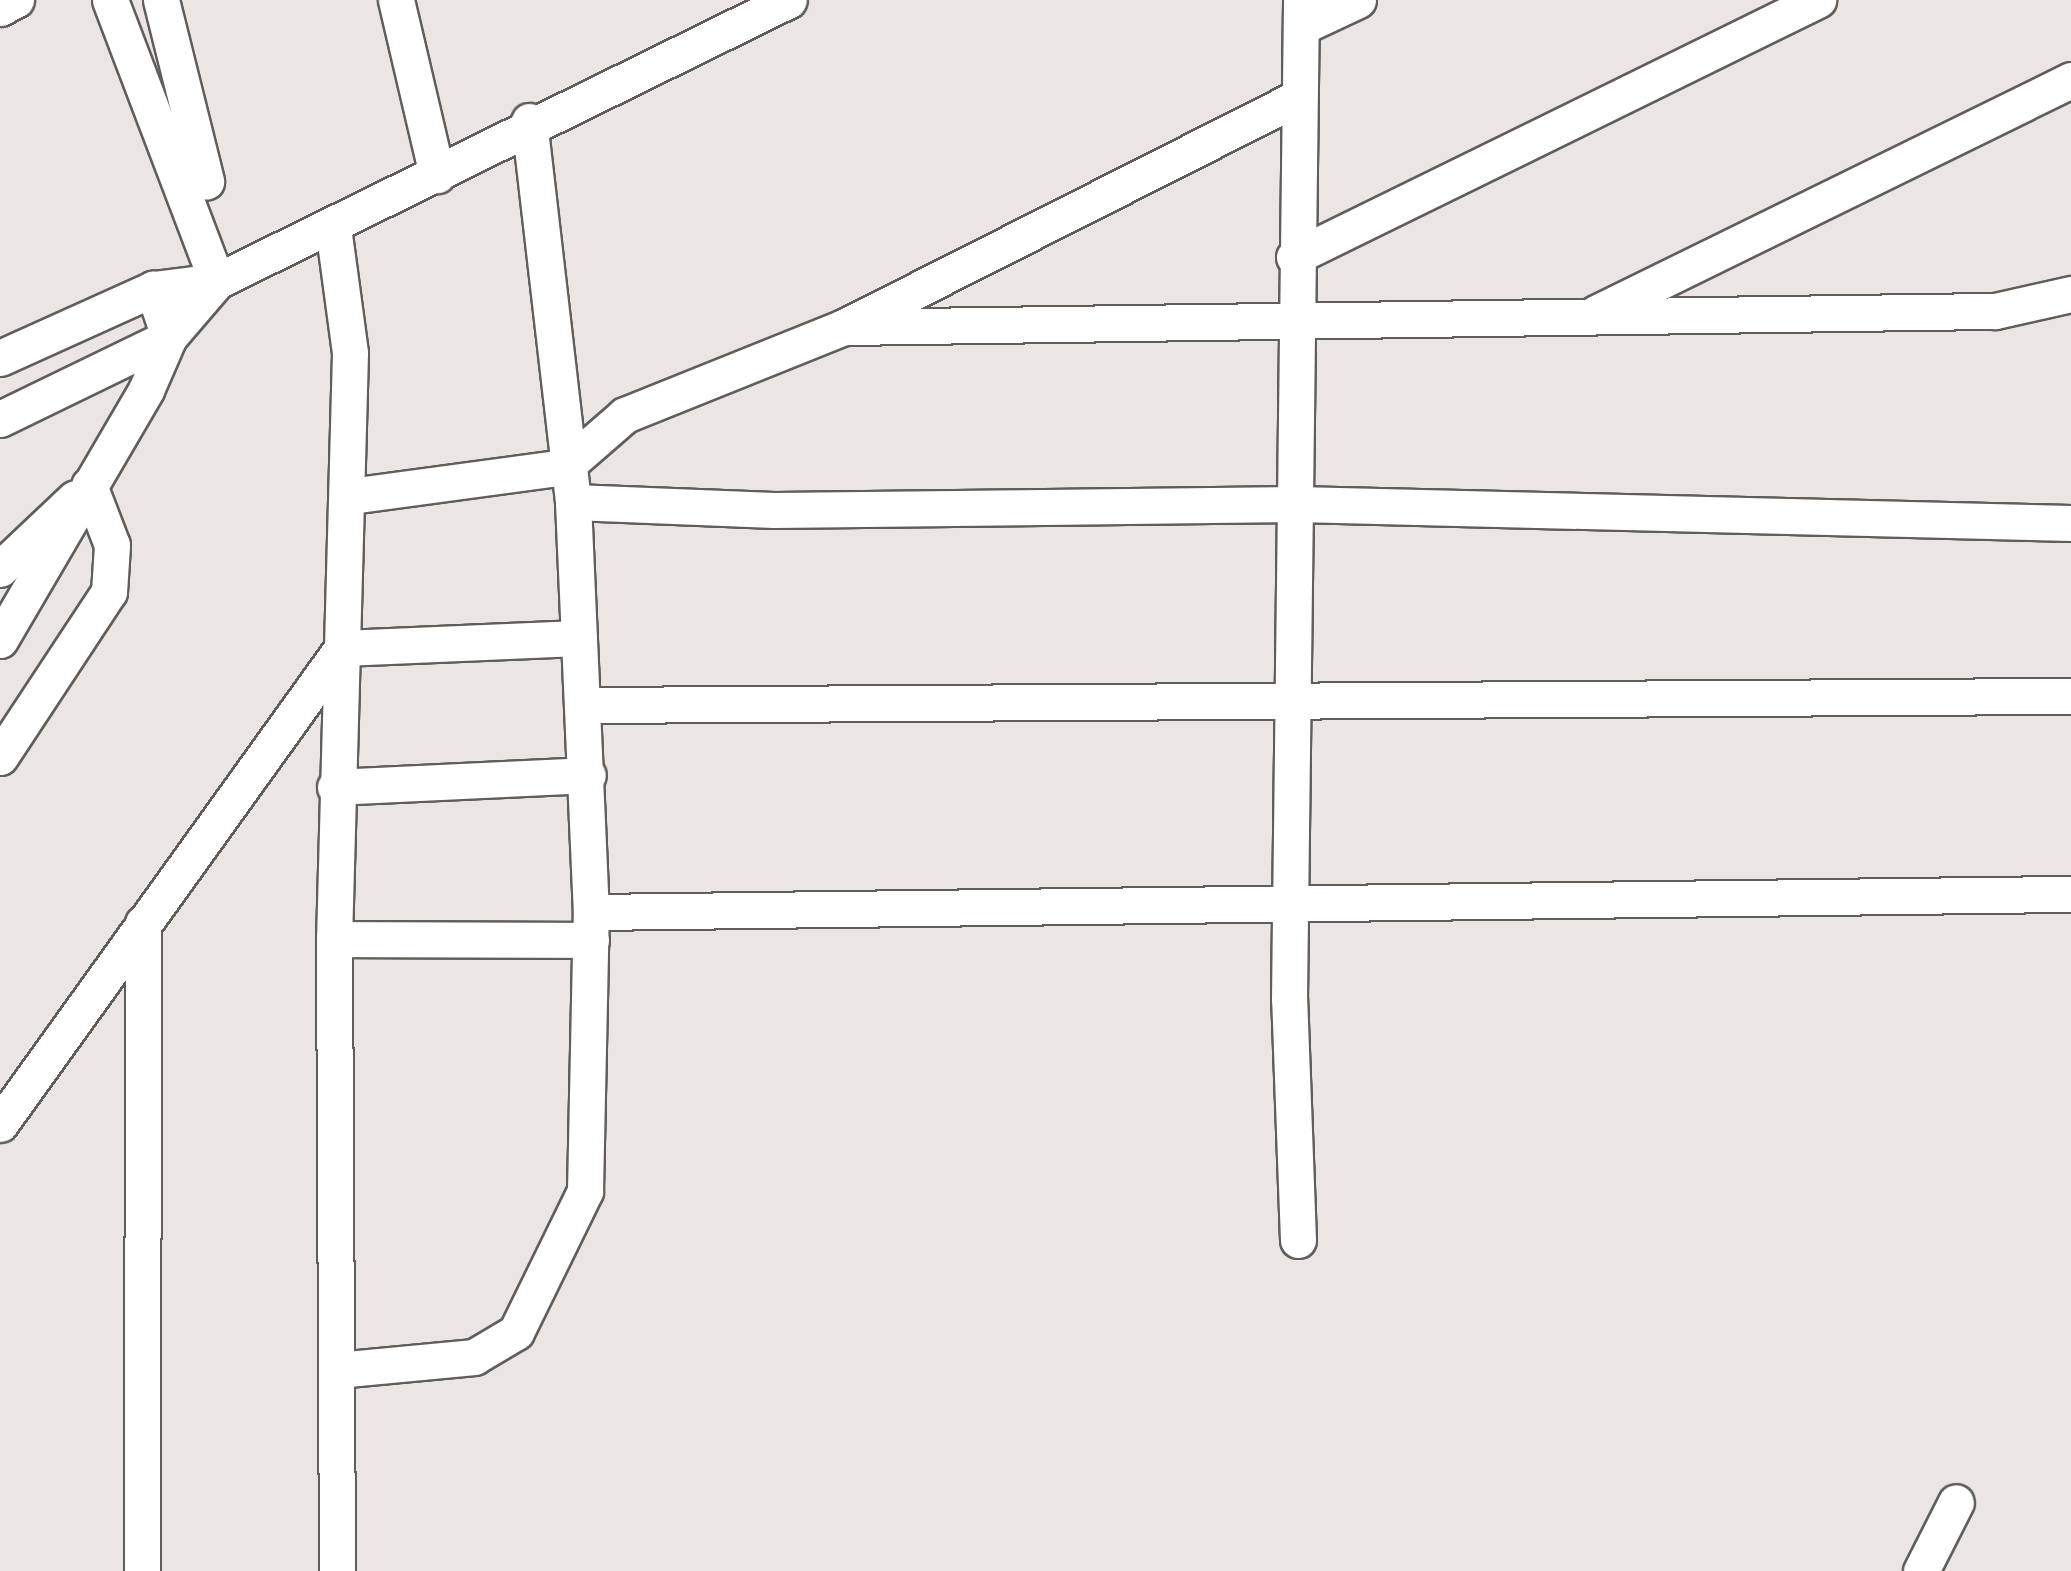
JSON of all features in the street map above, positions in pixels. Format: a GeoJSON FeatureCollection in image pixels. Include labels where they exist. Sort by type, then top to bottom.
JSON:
{"type":"FeatureCollection","features":[{"type":"Feature","properties":{"kind":"street"},"geometry":{"type":"LineString","coordinates":[[0,8],[16,0]]}},
{"type":"Feature","properties":{"kind":"street"},"geometry":{"type":"LineString","coordinates":[[110,0],[217,281]]}},
{"type":"Feature","properties":{"kind":"street"},"geometry":{"type":"LineString","coordinates":[[160,0],[206,180]]}},
{"type":"Feature","properties":{"kind":"street"},"geometry":{"type":"LineString","coordinates":[[396,0],[436,175]]}},
{"type":"Feature","properties":{"kind":"street"},"geometry":{"type":"LineString","coordinates":[[0,358],[153,289],[217,281],[436,175],[529,121],[789,0]]}},
{"type":"Feature","properties":{"kind":"street"},"geometry":{"type":"LineString","coordinates":[[1298,1240],[1292,896],[1297,504],[1295,99],[1301,14],[1358,0]]}},
{"type":"Feature","properties":{"kind":"street"},"geometry":{"type":"LineString","coordinates":[[1294,257],[1818,0]]}},
{"type":"Feature","properties":{"kind":"street"},"geometry":{"type":"LineString","coordinates":[[1587,318],[2071,80]]}},
{"type":"Feature","properties":{"kind":"street"},"geometry":{"type":"LineString","coordinates":[[350,496],[565,467],[625,415],[844,327],[1295,99]]}},
{"type":"Feature","properties":{"kind":"street"},"geometry":{"type":"LineString","coordinates":[[337,1370],[474,1357],[516,1332],[585,1190],[591,926],[588,774],[574,502],[565,467],[529,121]]}},
{"type":"Feature","properties":{"kind":"street"},"geometry":{"type":"LineString","coordinates":[[333,227],[350,353],[350,496],[336,787],[334,939],[337,1571]]}},
{"type":"Feature","properties":{"kind":"street"},"geometry":{"type":"LineString","coordinates":[[0,640],[168,337],[217,281]]}},
{"type":"Feature","properties":{"kind":"street"},"geometry":{"type":"LineString","coordinates":[[153,289],[168,337]]}},
{"type":"Feature","properties":{"kind":"street"},"geometry":{"type":"LineString","coordinates":[[844,327],[1294,328],[1995,311],[2071,294]]}},
{"type":"Feature","properties":{"kind":"street"},"geometry":{"type":"LineString","coordinates":[[0,419],[168,337]]}},
{"type":"Feature","properties":{"kind":"street"},"geometry":{"type":"LineString","coordinates":[[0,570],[89,485]]}},
{"type":"Feature","properties":{"kind":"street"},"geometry":{"type":"LineString","coordinates":[[0,757],[109,592],[112,544],[89,485]]}},
{"type":"Feature","properties":{"kind":"street"},"geometry":{"type":"LineString","coordinates":[[574,502],[774,510],[1297,504],[2071,523]]}},
{"type":"Feature","properties":{"kind":"street"},"geometry":{"type":"LineString","coordinates":[[342,648],[579,638]]}},
{"type":"Feature","properties":{"kind":"street"},"geometry":{"type":"LineString","coordinates":[[0,1124],[342,648]]}},
{"type":"Feature","properties":{"kind":"street"},"geometry":{"type":"LineString","coordinates":[[584,705],[2071,696]]}},
{"type":"Feature","properties":{"kind":"street"},"geometry":{"type":"LineString","coordinates":[[336,787],[588,774]]}},
{"type":"Feature","properties":{"kind":"street"},"geometry":{"type":"LineString","coordinates":[[334,939],[1292,896],[2071,894]]}},
{"type":"Feature","properties":{"kind":"street"},"geometry":{"type":"LineString","coordinates":[[142,1571],[143,923]]}},
{"type":"Feature","properties":{"kind":"street"},"geometry":{"type":"LineString","coordinates":[[1921,1571],[1956,1502]]}}]}
